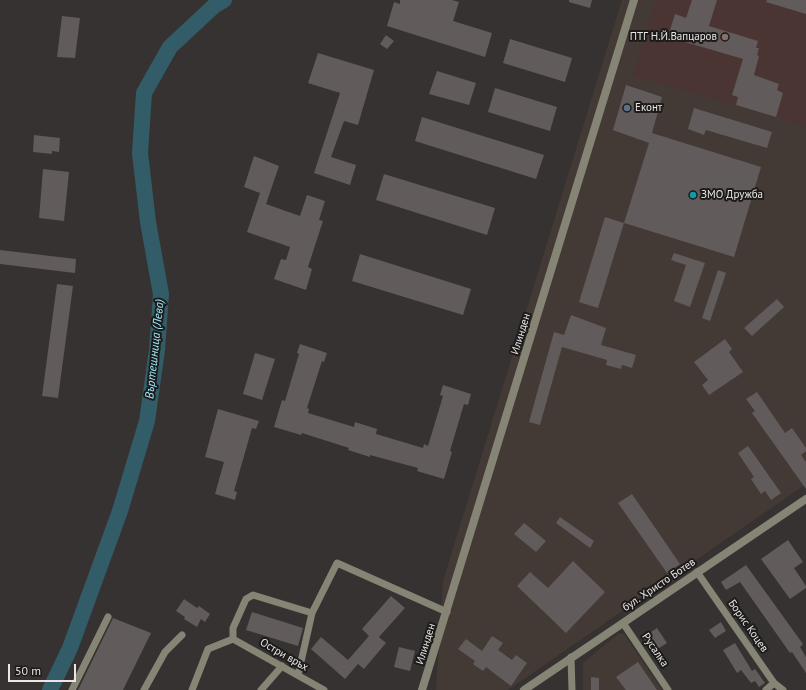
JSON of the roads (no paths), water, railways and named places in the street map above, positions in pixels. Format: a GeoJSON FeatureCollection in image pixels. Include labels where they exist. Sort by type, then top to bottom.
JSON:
{"type":"FeatureCollection","features":[{"type":"Feature","properties":{"kind":"street","name":"Илинден"},"geometry":{"type":"LineString","coordinates":[[422,690],[428,675],[634,0]]}},
{"type":"Feature","properties":{"kind":"street","name":"бул. Христо Ботев"},"geometry":{"type":"LineString","coordinates":[[524,690],[806,498]]}},
{"type":"Feature","properties":{"kind":"street"},"geometry":{"type":"LineString","coordinates":[[298,675],[312,614],[337,563],[447,612]]}},
{"type":"Feature","properties":{"kind":"street","name":"Борис Коцев"},"geometry":{"type":"LineString","coordinates":[[697,572],[774,683],[783,690]]}},
{"type":"Feature","properties":{"kind":"street"},"geometry":{"type":"LineString","coordinates":[[192,690],[208,649],[233,639],[233,628],[246,599],[253,595],[312,614]]}},
{"type":"Feature","properties":{"kind":"street"},"geometry":{"type":"LineString","coordinates":[[72,690],[108,617]]}},
{"type":"Feature","properties":{"kind":"street","name":"Русалка"},"geometry":{"type":"LineString","coordinates":[[623,623],[668,690]]}},
{"type":"Feature","properties":{"kind":"street"},"geometry":{"type":"LineString","coordinates":[[144,690],[165,652],[182,636]]}},
{"type":"Feature","properties":{"kind":"street","name":"Остри връх"},"geometry":{"type":"LineString","coordinates":[[233,639],[298,675],[315,688],[324,690]]}},
{"type":"Feature","properties":{"kind":"street"},"geometry":{"type":"LineString","coordinates":[[572,657],[572,690]]}},
{"type":"Feature","properties":{"kind":"street"},"geometry":{"type":"LineString","coordinates":[[260,690],[282,666]]}},
{"type":"Feature","properties":{"kind":"street","name":"Илинден"},"geometry":{"type":"LineString","coordinates":[[426,690],[428,675]]}},
{"type":"Feature","properties":{"kind":"street"},"geometry":{"type":"LineString","coordinates":[[766,690],[774,683]]}},
{"type":"Feature","properties":{"kind":"waterway","name":"Въртешница (Лева)"},"geometry":{"type":"LineString","coordinates":[[50,690],[70,648],[120,511],[147,421],[157,350],[161,294],[148,222],[140,153],[144,93],[170,47],[214,6],[224,0]]}},
{"type":"Feature","properties":{"kind":"place","name":"ПТГ Н.Й.Вапцаров"},"geometry":{"type":"Point","coordinates":[725,37]}},
{"type":"Feature","properties":{"kind":"place","name":"Еконт"},"geometry":{"type":"Point","coordinates":[627,108]}},
{"type":"Feature","properties":{"kind":"place","name":"ЗМО Дружба"},"geometry":{"type":"Point","coordinates":[693,195]}}]}
